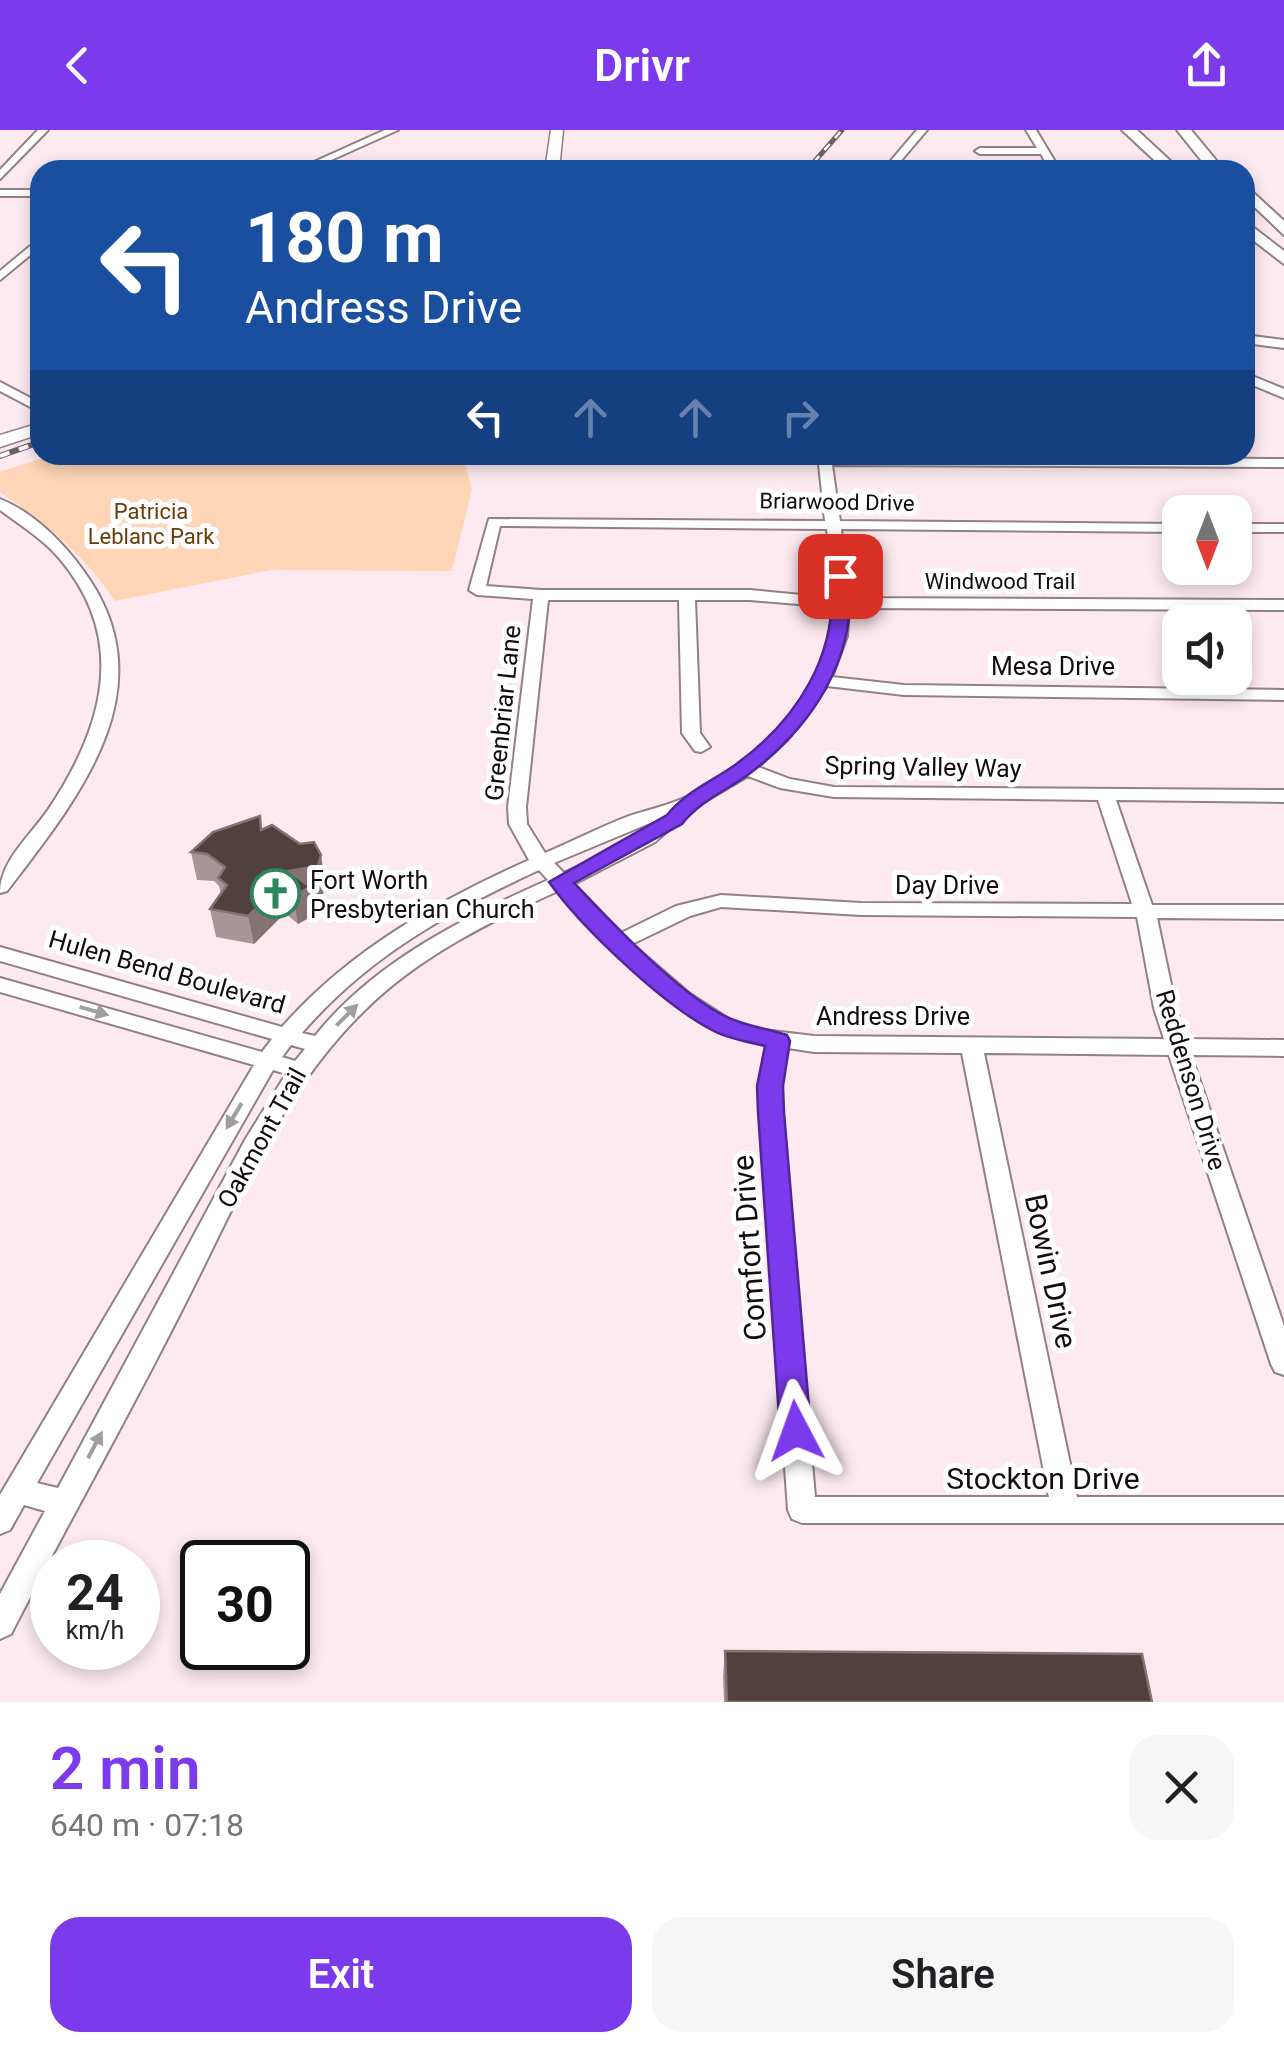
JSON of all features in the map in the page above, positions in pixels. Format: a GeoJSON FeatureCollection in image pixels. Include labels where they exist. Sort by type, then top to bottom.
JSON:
{"type":"FeatureCollection","features":[{"type":"Feature","properties":{"kind":"highway"},"geometry":{"type":"LineString","coordinates":[[1129,130],[1161,160]]}},
{"type":"Feature","properties":{"kind":"highway"},"geometry":{"type":"LineString","coordinates":[[1184,130],[1208,160]]}},
{"type":"Feature","properties":{"kind":"highway"},"geometry":{"type":"LineString","coordinates":[[1161,135],[1180,160]]}},
{"type":"Feature","properties":{"kind":"highway"},"geometry":{"type":"LineString","coordinates":[[1214,141],[1224,160]]}},
{"type":"Feature","properties":{"kind":"highway"},"geometry":{"type":"LineString","coordinates":[[1255,200],[1284,232]]}},
{"type":"Feature","properties":{"kind":"highway"},"geometry":{"type":"LineString","coordinates":[[1255,207],[1284,232]]}},
{"type":"Feature","properties":{"kind":"highway"},"geometry":{"type":"LineString","coordinates":[[1255,234],[1284,259]]}},
{"type":"Feature","properties":{"kind":"main road"},"geometry":{"type":"LineString","coordinates":[[553,160],[557,130]]}},
{"type":"Feature","properties":{"kind":"main road"},"geometry":{"type":"LineString","coordinates":[[0,429],[30,416]]}},
{"type":"Feature","properties":{"kind":"main road"},"geometry":{"type":"LineString","coordinates":[[0,441],[30,431]]}},
{"type":"Feature","properties":{"kind":"street"},"geometry":{"type":"LineString","coordinates":[[0,176],[43,130]]}},
{"type":"Feature","properties":{"kind":"street"},"geometry":{"type":"LineString","coordinates":[[324,160],[393,130]]}},
{"type":"Feature","properties":{"kind":"street"},"geometry":{"type":"LineString","coordinates":[[896,160],[922,130]]}},
{"type":"Feature","properties":{"kind":"street"},"geometry":{"type":"LineString","coordinates":[[1031,130],[1048,160]]}},
{"type":"Feature","properties":{"kind":"street"},"geometry":{"type":"LineString","coordinates":[[980,151],[1043,151]]}},
{"type":"Feature","properties":{"kind":"street"},"geometry":{"type":"LineString","coordinates":[[0,161],[16,161]]}},
{"type":"Feature","properties":{"kind":"street"},"geometry":{"type":"LineString","coordinates":[[0,193],[30,193]]}},
{"type":"Feature","properties":{"kind":"street"},"geometry":{"type":"LineString","coordinates":[[0,278],[30,251]]}},
{"type":"Feature","properties":{"kind":"street"},"geometry":{"type":"LineString","coordinates":[[0,264],[30,265]]}},
{"type":"Feature","properties":{"kind":"street"},"geometry":{"type":"LineString","coordinates":[[1255,340],[1284,344]]}},
{"type":"Feature","properties":{"kind":"street"},"geometry":{"type":"LineString","coordinates":[[1255,381],[1284,394]]}},
{"type":"Feature","properties":{"kind":"street"},"geometry":{"type":"LineString","coordinates":[[0,386],[30,406]]}},
{"type":"Feature","properties":{"kind":"street"},"geometry":{"type":"LineString","coordinates":[[1255,461],[1284,463]]}},
{"type":"Feature","properties":{"kind":"street","name":"Oakmont Trail"},"geometry":{"type":"LineString","coordinates":[[0,1521],[124,1304],[287,1034],[352,972],[442,909],[636,820],[686,805],[744,768],[791,725],[823,681],[839,637],[843,603],[826,465]]}},
{"type":"Feature","properties":{"kind":"street"},"geometry":{"type":"LineString","coordinates":[[0,503],[68,557],[104,613],[114,660],[101,732],[75,786],[0,887]]}},
{"type":"Feature","properties":{"kind":"street","name":"Briarwood Drive"},"geometry":{"type":"LineString","coordinates":[[476,590],[494,522],[1162,528]]}},
{"type":"Feature","properties":{"kind":"street"},"geometry":{"type":"LineString","coordinates":[[1252,528],[1284,528]]}},
{"type":"Feature","properties":{"kind":"street","name":"Windwood Trail"},"geometry":{"type":"LineString","coordinates":[[476,590],[541,595],[768,596],[843,603],[1284,605]]}},
{"type":"Feature","properties":{"kind":"street"},"geometry":{"type":"LineString","coordinates":[[687,594],[691,733],[702,747]]}},
{"type":"Feature","properties":{"kind":"street","name":"Greenbriar Lane"},"geometry":{"type":"LineString","coordinates":[[541,595],[517,808],[523,838],[560,882]]}},
{"type":"Feature","properties":{"kind":"street","name":"Mesa Drive"},"geometry":{"type":"LineString","coordinates":[[823,681],[904,690],[1284,696]]}},
{"type":"Feature","properties":{"kind":"street","name":"Spring Valley Way"},"geometry":{"type":"LineString","coordinates":[[744,768],[786,784],[834,792],[1284,796]]}},
{"type":"Feature","properties":{"kind":"street","name":"Reddenson Drive"},"geometry":{"type":"LineString","coordinates":[[1106,794],[1145,911],[1177,1046],[1284,1364]]}},
{"type":"Feature","properties":{"kind":"street","name":"Oakmont Trail"},"geometry":{"type":"LineString","coordinates":[[0,1624],[298,1070],[318,1045],[355,1006],[414,958],[463,928],[660,828],[674,820],[686,805]]}},
{"type":"Feature","properties":{"kind":"street","name":"Andress Drive"},"geometry":{"type":"LineString","coordinates":[[560,882],[618,943],[700,1012],[724,1026],[778,1041],[1284,1048]]}},
{"type":"Feature","properties":{"kind":"street","name":"Day Drive"},"geometry":{"type":"LineString","coordinates":[[618,943],[683,911],[721,901],[861,909],[1284,912]]}},
{"type":"Feature","properties":{"kind":"street","name":"Hulen Bend Boulevard"},"geometry":{"type":"LineString","coordinates":[[0,954],[318,1045]]}},
{"type":"Feature","properties":{"kind":"street"},"geometry":{"type":"LineString","coordinates":[[0,985],[298,1070]]}},
{"type":"Feature","properties":{"kind":"street","name":"Comfort Drive"},"geometry":{"type":"LineString","coordinates":[[778,1041],[770,1086],[771,1112],[802,1510]]}},
{"type":"Feature","properties":{"kind":"street","name":"Bowin Drive"},"geometry":{"type":"LineString","coordinates":[[971,1044],[1066,1512]]}},
{"type":"Feature","properties":{"kind":"street"},"geometry":{"type":"LineString","coordinates":[[18,1492],[64,1503]]}},
{"type":"Feature","properties":{"kind":"street","name":"Stockton Drive"},"geometry":{"type":"LineString","coordinates":[[802,1510],[1284,1510]]}},
{"type":"Feature","properties":{"kind":"green space","name":"Patricia Leblanc Park"},"geometry":{"type":"Polygon","coordinates":[[[30,462],[466,465],[472,490],[452,571],[271,570],[115,601],[63,541],[0,492],[0,472],[30,462]]]}},
{"type":"Feature","properties":{"kind":"building"},"geometry":{"type":"Polygon","coordinates":[[[260,816],[261,830],[272,825],[300,844],[314,842],[321,855],[318,866],[289,871],[310,887],[293,896],[280,886],[248,916],[210,909],[227,885],[218,878],[225,867],[207,854],[191,852],[213,832],[260,816]]]}},
{"type":"Feature","properties":{"kind":"building"},"geometry":{"type":"Polygon","coordinates":[[[725,1651],[1142,1654],[1152,1702],[727,1702],[725,1651]]]}},
{"type":"Feature","properties":{"kind":"railway"},"geometry":{"type":"LineString","coordinates":[[816,160],[842,130]]}},
{"type":"Feature","properties":{"kind":"railway"},"geometry":{"type":"LineString","coordinates":[[0,456],[30,446]]}},
{"type":"Feature","properties":{"kind":"place","name":"Fort Worth Presbyterian Church"},"geometry":{"type":"Point","coordinates":[275,894]}},
{"type":"Feature","properties":{"kind":"route"},"geometry":{"type":"LineString","coordinates":[[796,1431],[771,1112],[770,1086],[778,1041],[724,1026],[700,1012],[618,943],[560,882],[674,820],[686,805],[744,768],[791,725],[823,681],[834,656],[843,603],[840,576]]}}]}
